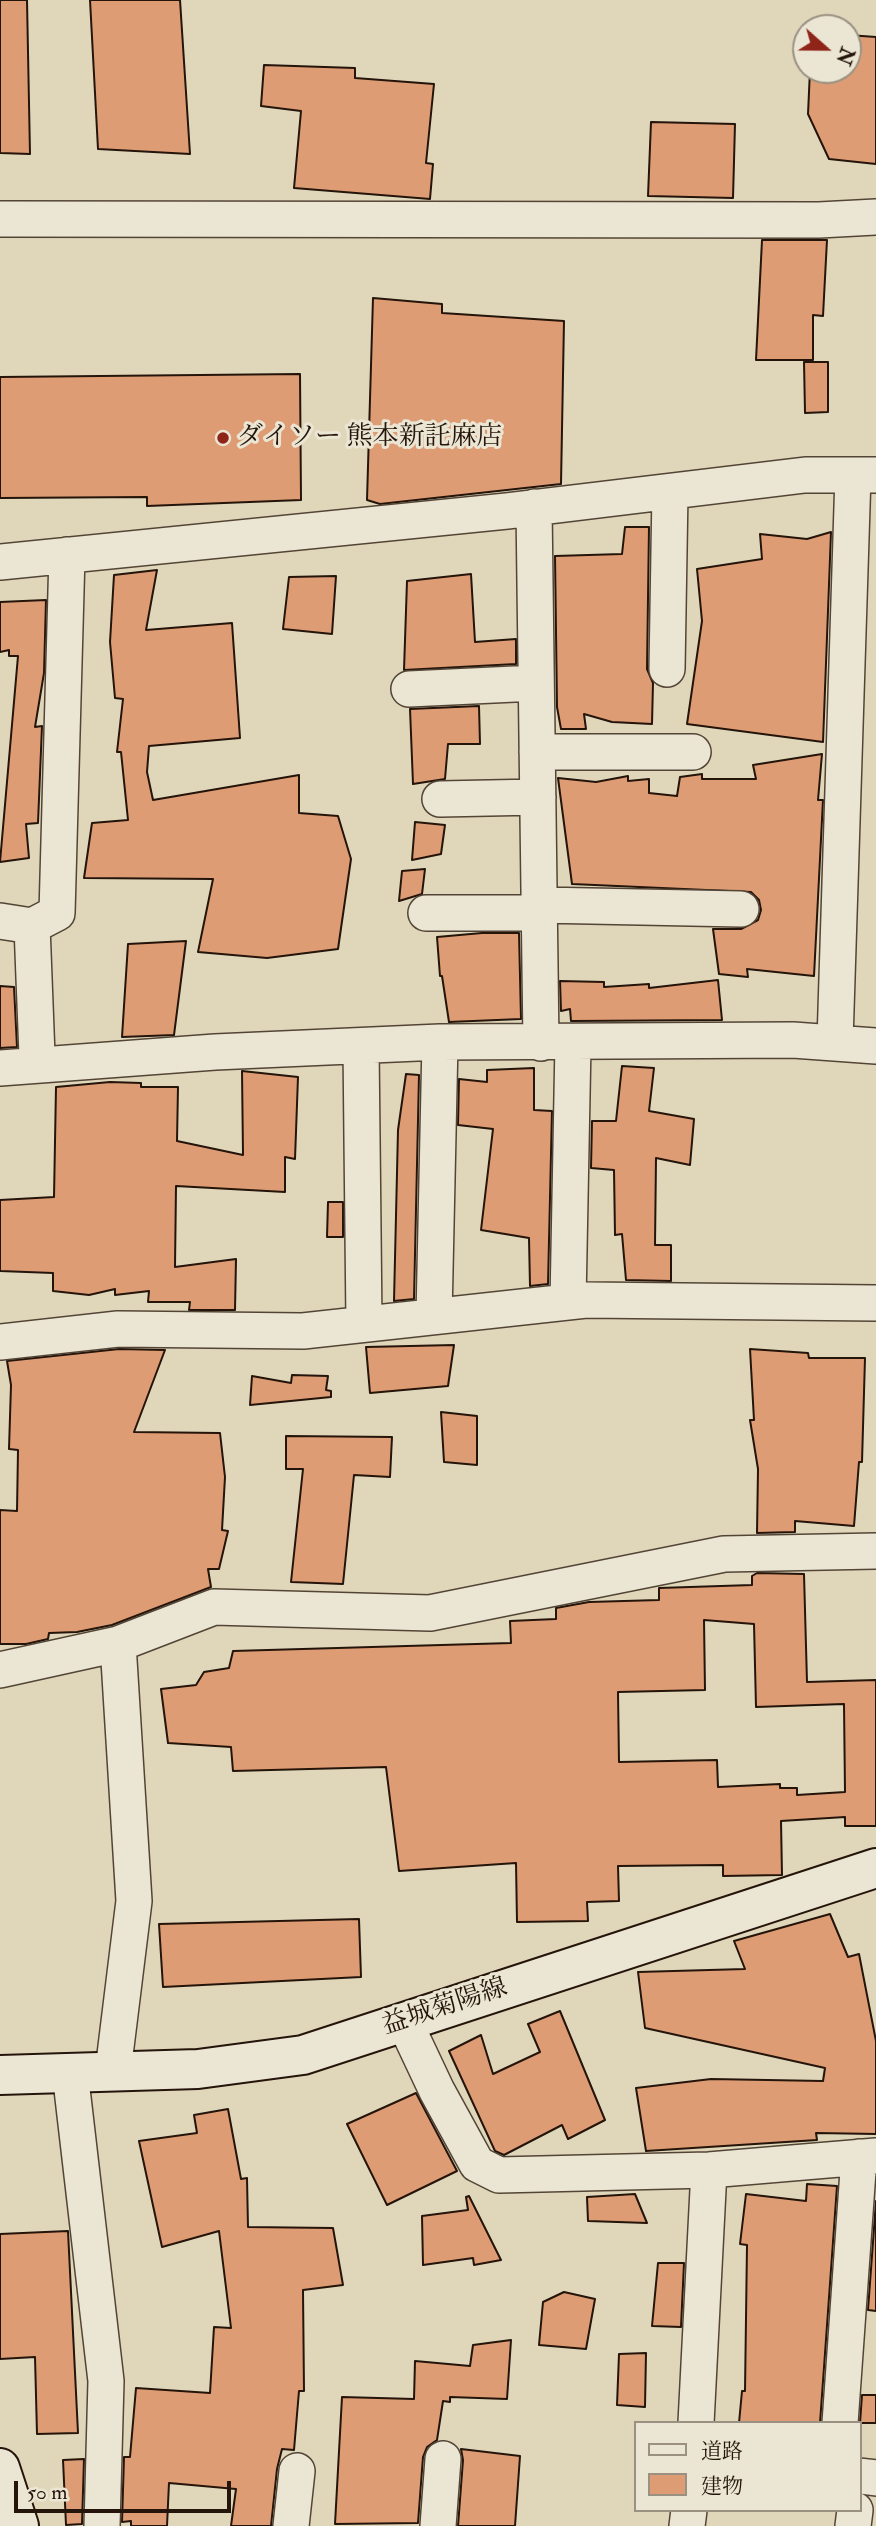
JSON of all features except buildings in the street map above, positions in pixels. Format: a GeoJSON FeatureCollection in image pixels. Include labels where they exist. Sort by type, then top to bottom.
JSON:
{"type":"FeatureCollection","features":[{"type":"Feature","properties":{"kind":"main road","name":"益城菊陽線"},"geometry":{"type":"LineString","coordinates":[[0,2075],[198,2069],[303,2055],[876,1868]]}},
{"type":"Feature","properties":{"kind":"main road"},"geometry":{"type":"LineString","coordinates":[[0,2468],[19,2526]]}},
{"type":"Feature","properties":{"kind":"street"},"geometry":{"type":"LineString","coordinates":[[0,219],[819,220],[876,217]]}},
{"type":"Feature","properties":{"kind":"street"},"geometry":{"type":"LineString","coordinates":[[0,562],[534,507],[805,475],[864,475],[835,1041]]}},
{"type":"Feature","properties":{"kind":"street"},"geometry":{"type":"LineString","coordinates":[[667,669],[670,492]]}},
{"type":"Feature","properties":{"kind":"street"},"geometry":{"type":"LineString","coordinates":[[534,507],[540,909],[557,1043],[568,1302]]}},
{"type":"Feature","properties":{"kind":"street"},"geometry":{"type":"LineString","coordinates":[[17,1066],[37,1056],[16,924],[57,913],[67,555]]}},
{"type":"Feature","properties":{"kind":"street"},"geometry":{"type":"LineString","coordinates":[[409,688],[536,683]]}},
{"type":"Feature","properties":{"kind":"street"},"geometry":{"type":"LineString","coordinates":[[537,752],[694,752]]}},
{"type":"Feature","properties":{"kind":"street"},"geometry":{"type":"LineString","coordinates":[[440,799],[538,797]]}},
{"type":"Feature","properties":{"kind":"street"},"geometry":{"type":"LineString","coordinates":[[426,913],[540,909],[741,909]]}},
{"type":"Feature","properties":{"kind":"street"},"geometry":{"type":"LineString","coordinates":[[17,1066],[440,1042],[835,1041],[876,1046]]}},
{"type":"Feature","properties":{"kind":"street"},"geometry":{"type":"LineString","coordinates":[[434,1316],[440,1042]]}},
{"type":"Feature","properties":{"kind":"street"},"geometry":{"type":"LineString","coordinates":[[361,1046],[364,1324]]}},
{"type":"Feature","properties":{"kind":"street"},"geometry":{"type":"LineString","coordinates":[[0,1342],[118,1329],[303,1331],[568,1302],[876,1304]]}},
{"type":"Feature","properties":{"kind":"street"},"geometry":{"type":"LineString","coordinates":[[0,1670],[118,1644],[214,1607],[430,1613],[724,1554],[876,1551]]}},
{"type":"Feature","properties":{"kind":"street"},"geometry":{"type":"LineString","coordinates":[[113,2071],[134,1902],[118,1644]]}},
{"type":"Feature","properties":{"kind":"street"},"geometry":{"type":"LineString","coordinates":[[404,2021],[437,2091],[477,2164],[499,2175],[709,2170],[868,2157],[840,2421]]}},
{"type":"Feature","properties":{"kind":"street"},"geometry":{"type":"LineString","coordinates":[[70,2072],[106,2381],[102,2526]]}},
{"type":"Feature","properties":{"kind":"street"},"geometry":{"type":"LineString","coordinates":[[695,2421],[709,2170]]}},
{"type":"Feature","properties":{"kind":"street"},"geometry":{"type":"LineString","coordinates":[[438,2526],[443,2459]]}},
{"type":"Feature","properties":{"kind":"street"},"geometry":{"type":"LineString","coordinates":[[292,2526],[297,2471]]}},
{"type":"Feature","properties":{"kind":"place","name":"ダイソー 熊本新託麻店"},"geometry":{"type":"Point","coordinates":[223,438]}}]}
